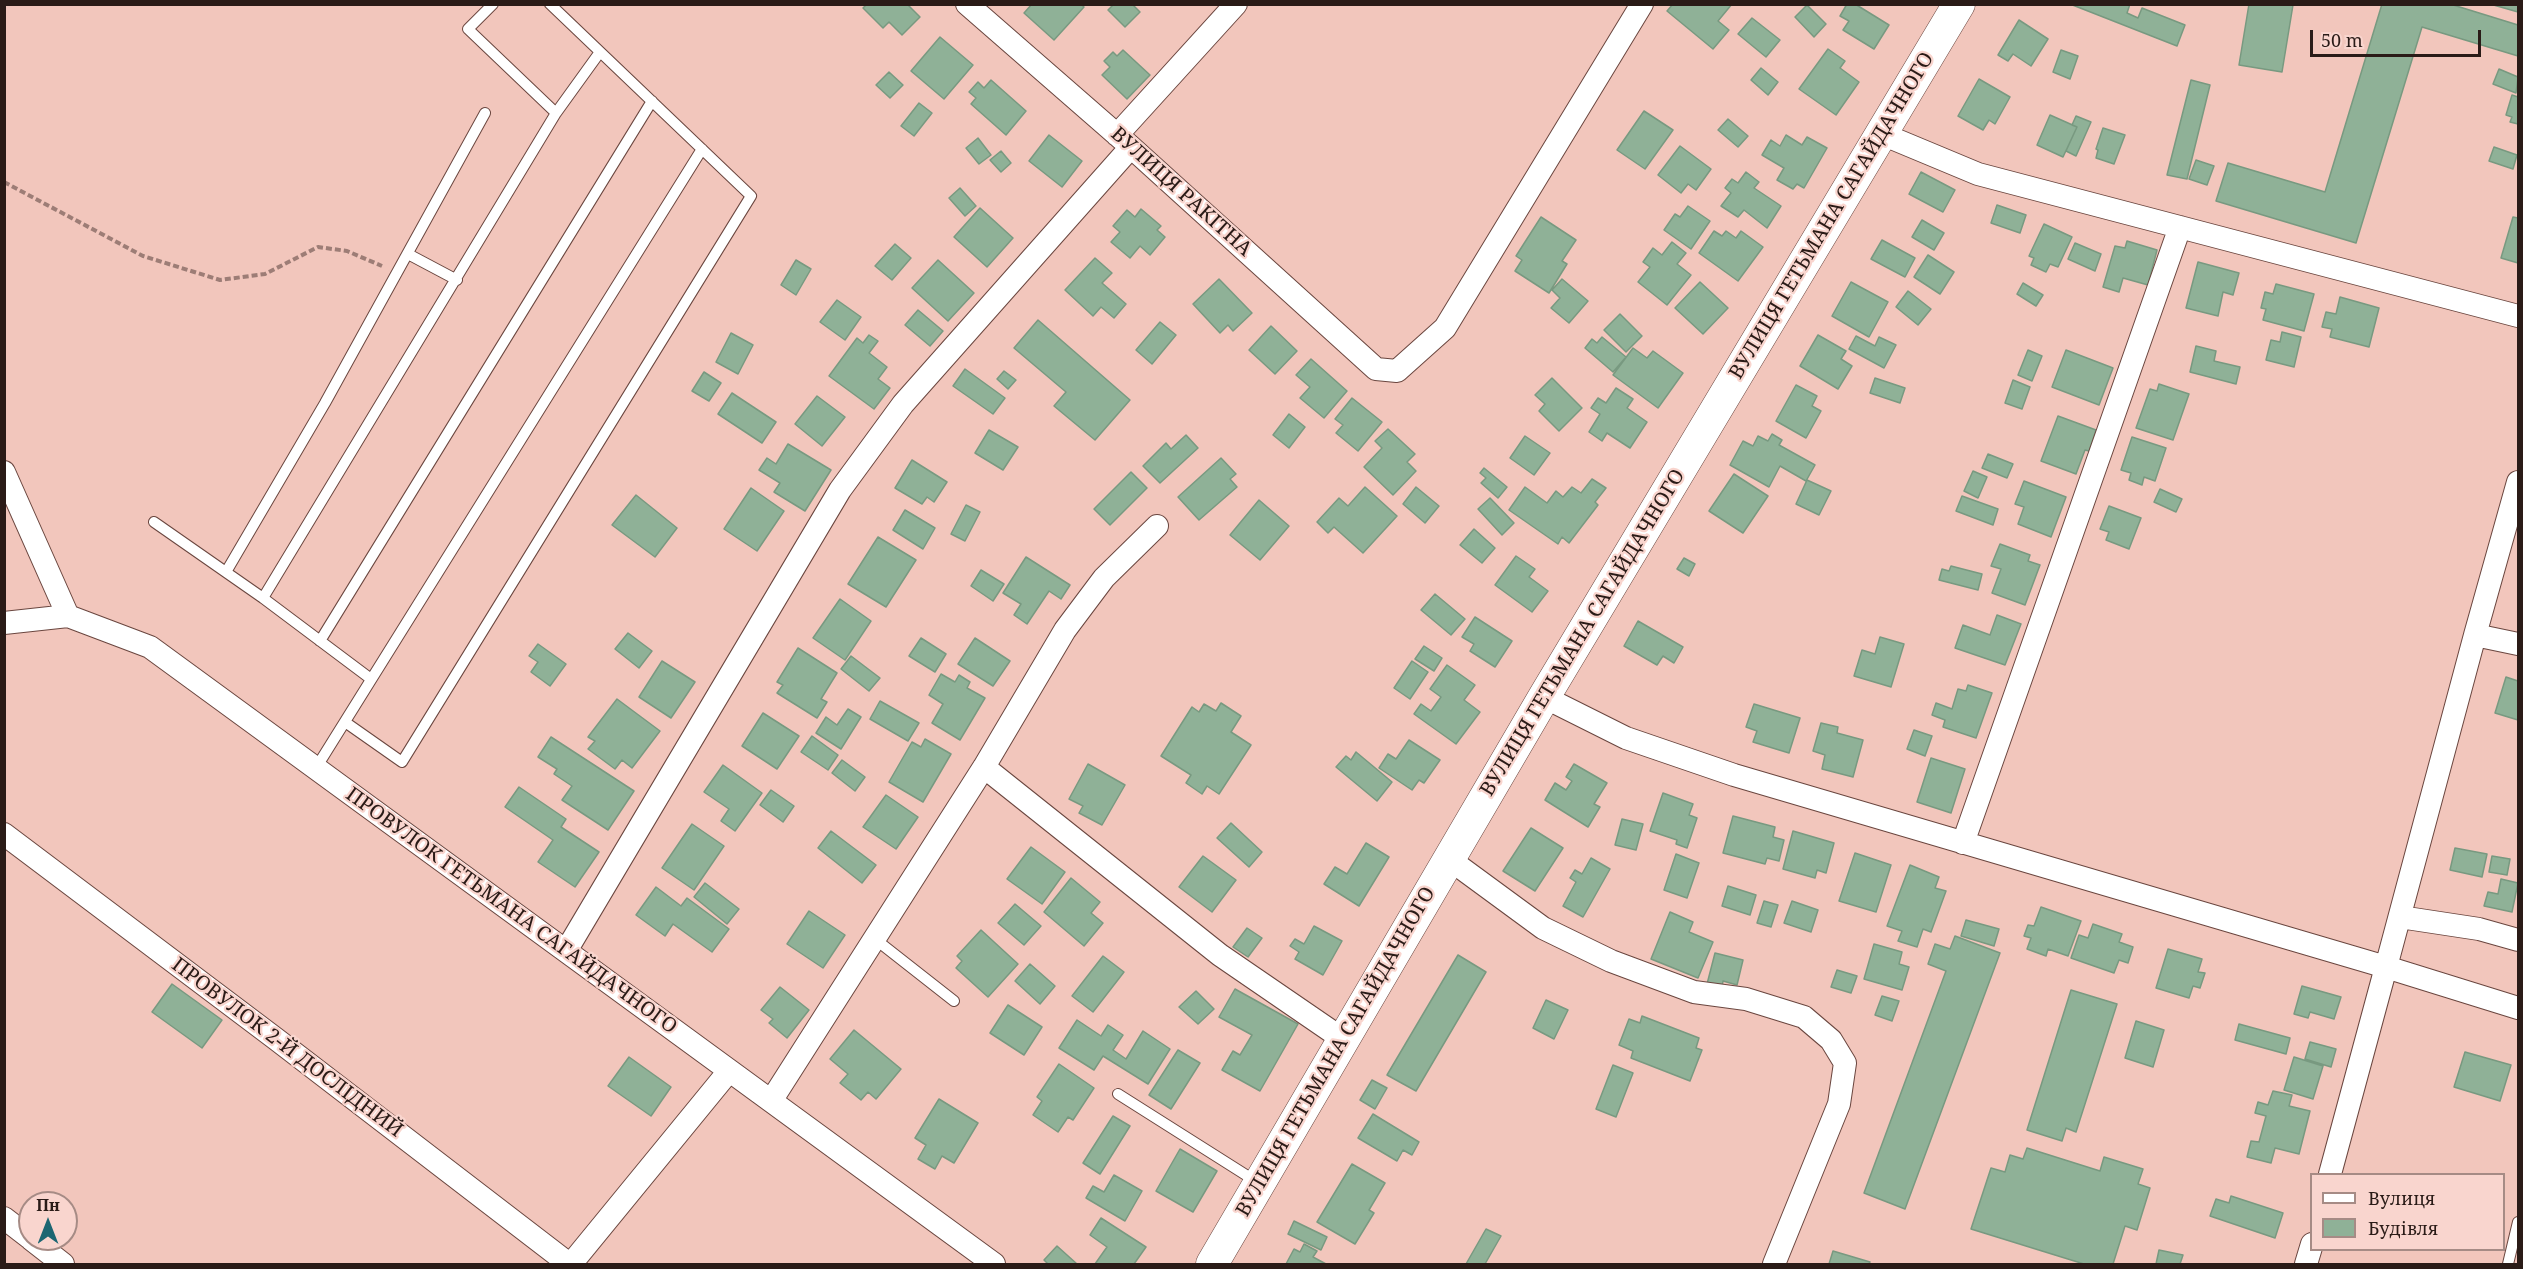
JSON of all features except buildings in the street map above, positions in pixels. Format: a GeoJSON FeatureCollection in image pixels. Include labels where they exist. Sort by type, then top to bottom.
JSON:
{"type":"FeatureCollection","features":[{"type":"Feature","properties":{"kind":"main road","name":"ВУЛИЦЯ ГЕТЬМАНА САГАЙДАЧНОГО"},"geometry":{"type":"LineString","coordinates":[[1212,1264],[1544,697],[1959,4]]}},
{"type":"Feature","properties":{"kind":"street","name":"ВУЛИЦЯ РАКІТНА"},"geometry":{"type":"LineString","coordinates":[[967,4],[1124,141],[1376,369],[1397,371],[1445,328],[1642,4]]}},
{"type":"Feature","properties":{"kind":"street"},"geometry":{"type":"LineString","coordinates":[[566,951],[840,490],[903,404],[1236,4]]}},
{"type":"Feature","properties":{"kind":"street"},"geometry":{"type":"LineString","coordinates":[[1882,134],[1978,174],[2518,316]]}},
{"type":"Feature","properties":{"kind":"street"},"geometry":{"type":"LineString","coordinates":[[1963,843],[2180,227]]}},
{"type":"Feature","properties":{"kind":"street"},"geometry":{"type":"LineString","coordinates":[[4,472],[68,616]]}},
{"type":"Feature","properties":{"kind":"street"},"geometry":{"type":"LineString","coordinates":[[2330,1173],[2518,482]]}},
{"type":"Feature","properties":{"kind":"street"},"geometry":{"type":"LineString","coordinates":[[771,1101],[984,767],[1065,630],[1104,579],[1158,526]]}},
{"type":"Feature","properties":{"kind":"street","name":"ПРОВУЛОК ГЕТЬМАНА САГАЙДАЧНОГО"},"geometry":{"type":"LineString","coordinates":[[4,623],[68,616],[150,647],[994,1264]]}},
{"type":"Feature","properties":{"kind":"street"},"geometry":{"type":"LineString","coordinates":[[2475,635],[2518,644]]}},
{"type":"Feature","properties":{"kind":"street"},"geometry":{"type":"LineString","coordinates":[[1544,697],[1626,738],[1734,775],[2518,1008]]}},
{"type":"Feature","properties":{"kind":"street"},"geometry":{"type":"LineString","coordinates":[[984,767],[1220,955],[1344,1040]]}},
{"type":"Feature","properties":{"kind":"street","name":"ПРОВУЛОК 2-Й ДОСЛІДНИЙ"},"geometry":{"type":"LineString","coordinates":[[4,834],[570,1264]]}},
{"type":"Feature","properties":{"kind":"street"},"geometry":{"type":"LineString","coordinates":[[1449,859],[1543,928],[1611,961],[1694,992],[1746,999],[1804,1017],[1831,1040],[1845,1064],[1839,1104],[1774,1264]]}},
{"type":"Feature","properties":{"kind":"street"},"geometry":{"type":"LineString","coordinates":[[2400,917],[2479,929],[2518,940]]}},
{"type":"Feature","properties":{"kind":"street"},"geometry":{"type":"LineString","coordinates":[[570,1264],[729,1071]]}},
{"type":"Feature","properties":{"kind":"street"},"geometry":{"type":"LineString","coordinates":[[4,1218],[18,1229]]}},
{"type":"Feature","properties":{"kind":"street"},"geometry":{"type":"LineString","coordinates":[[46,1251],[63,1264]]}},
{"type":"Feature","properties":{"kind":"lane"},"geometry":{"type":"LineString","coordinates":[[493,4],[468,29],[556,113]]}},
{"type":"Feature","properties":{"kind":"lane"},"geometry":{"type":"LineString","coordinates":[[345,722],[402,762],[751,196],[550,4]]}},
{"type":"Feature","properties":{"kind":"lane"},"geometry":{"type":"LineString","coordinates":[[263,598],[556,113],[600,52]]}},
{"type":"Feature","properties":{"kind":"lane"},"geometry":{"type":"LineString","coordinates":[[320,641],[652,101]]}},
{"type":"Feature","properties":{"kind":"lane"},"geometry":{"type":"LineString","coordinates":[[226,572],[325,403],[485,113]]}},
{"type":"Feature","properties":{"kind":"lane"},"geometry":{"type":"LineString","coordinates":[[316,768],[702,149]]}},
{"type":"Feature","properties":{"kind":"lane"},"geometry":{"type":"LineString","coordinates":[[408,254],[457,280]]}},
{"type":"Feature","properties":{"kind":"lane"},"geometry":{"type":"LineString","coordinates":[[154,522],[263,598],[371,679]]}},
{"type":"Feature","properties":{"kind":"lane"},"geometry":{"type":"LineString","coordinates":[[875,939],[954,1001]]}},
{"type":"Feature","properties":{"kind":"lane"},"geometry":{"type":"LineString","coordinates":[[1118,1094],[1259,1184]]}},
{"type":"Feature","properties":{"kind":"lane"},"geometry":{"type":"LineString","coordinates":[[2508,1264],[2518,1222]]}},
{"type":"Feature","properties":{"kind":"path"},"geometry":{"type":"LineString","coordinates":[[4,182],[143,256],[220,280],[265,274],[318,247],[347,251],[397,273]]}}]}
